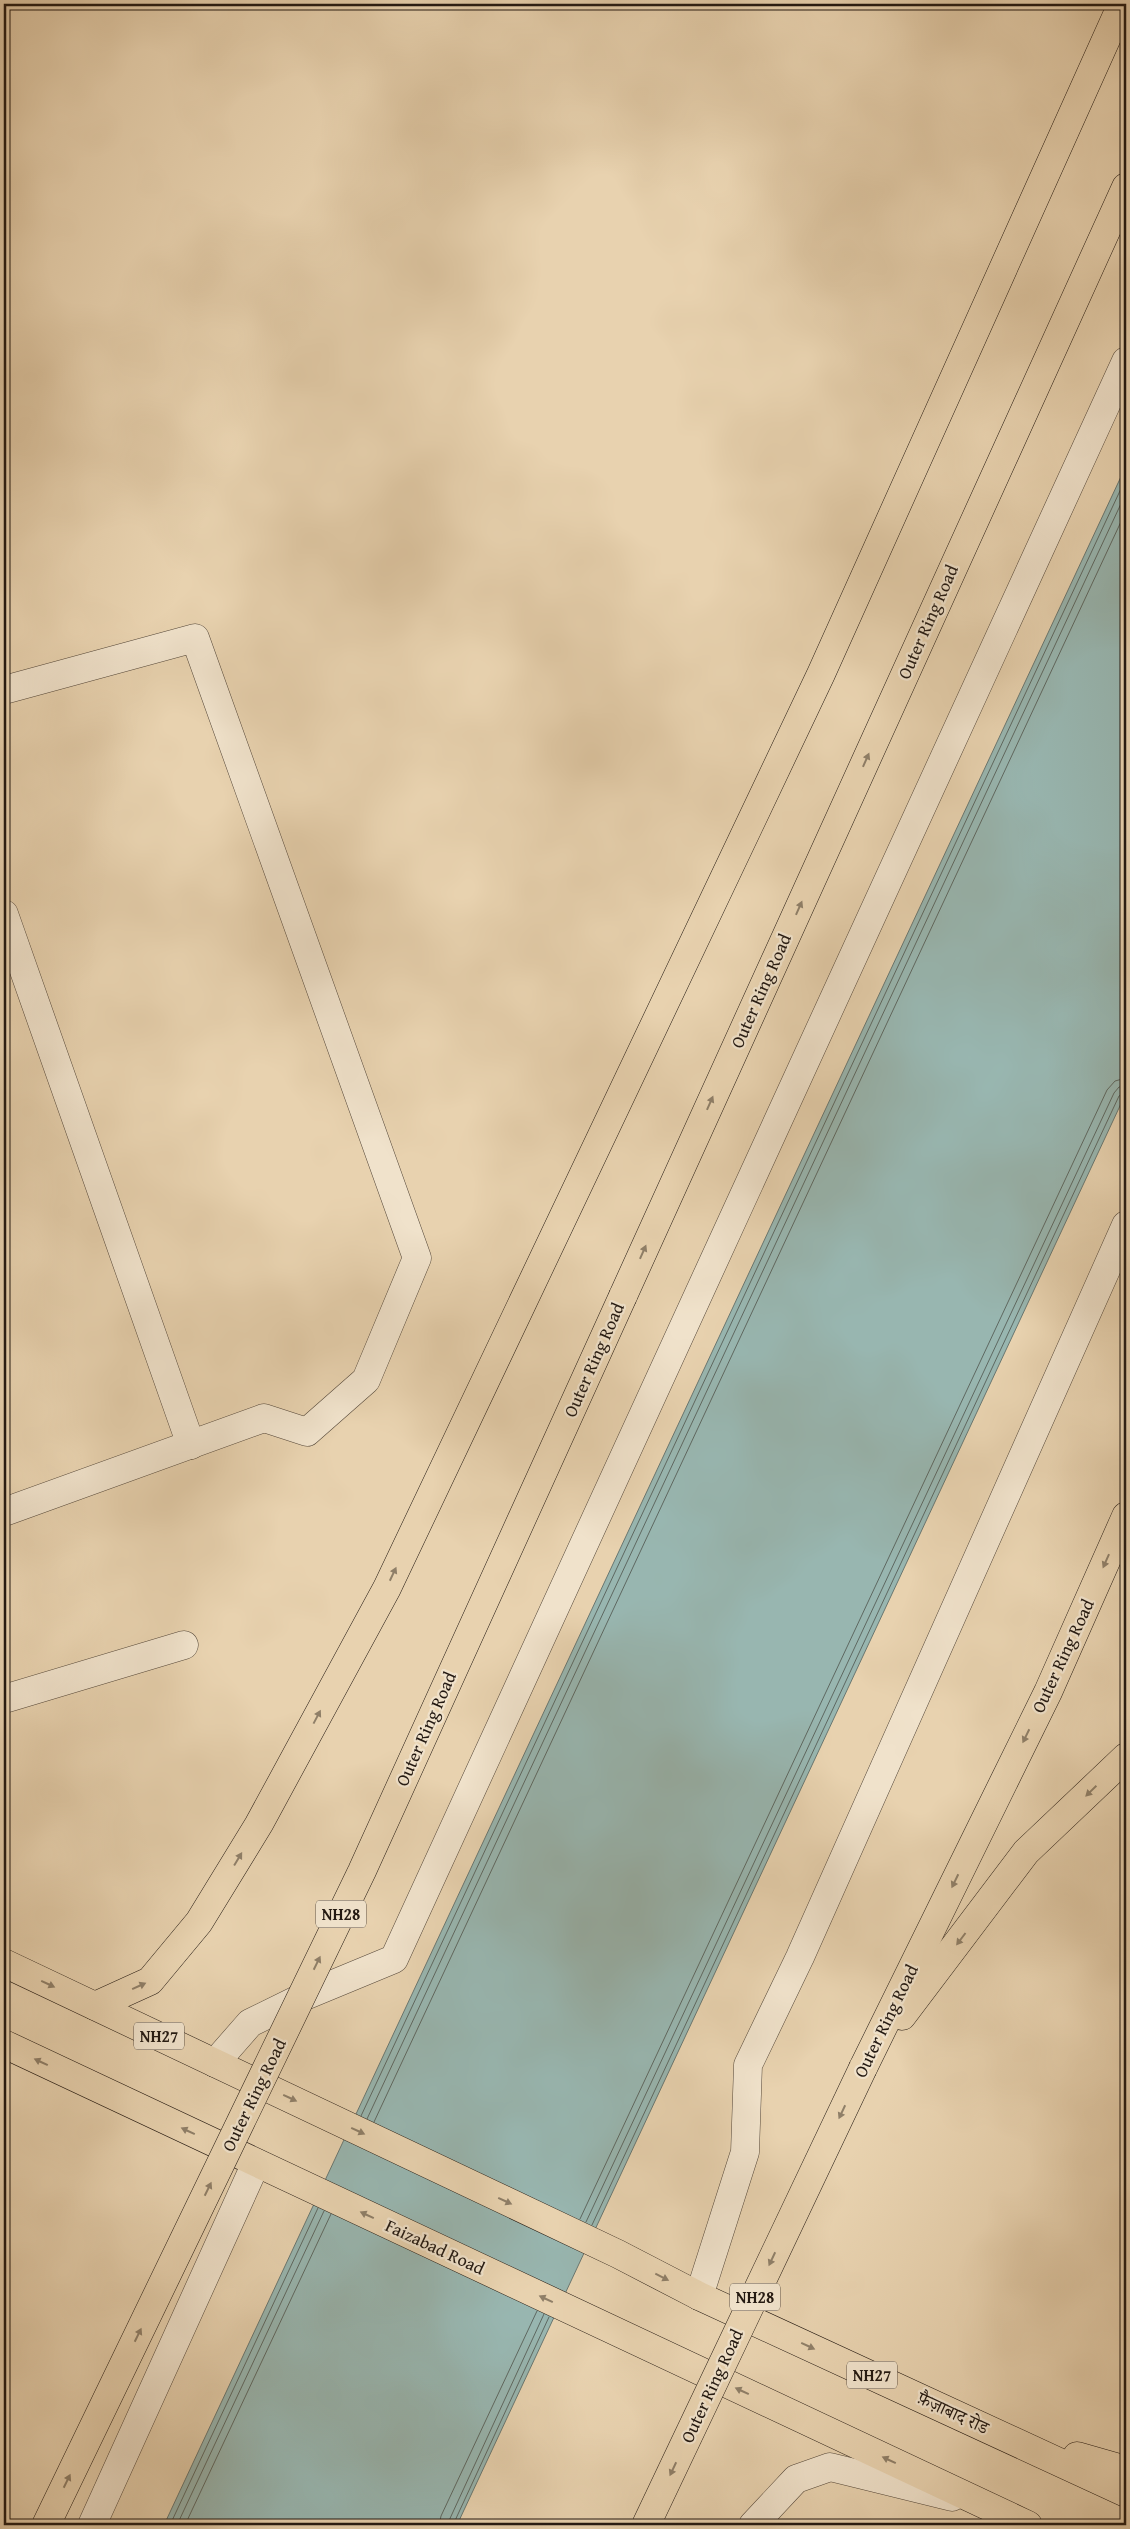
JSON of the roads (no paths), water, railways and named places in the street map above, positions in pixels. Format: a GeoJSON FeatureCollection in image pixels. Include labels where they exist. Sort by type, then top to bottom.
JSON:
{"type":"FeatureCollection","features":[{"type":"Feature","properties":{"kind":"highway"},"geometry":{"type":"LineString","coordinates":[[95,2006],[150,1981],[199,1922],[259,1824],[387,1588],[821,674],[1122,4]]}},
{"type":"Feature","properties":{"kind":"highway","name":"Outer Ring Road"},"geometry":{"type":"LineString","coordinates":[[46,2519],[362,1871],[1126,187]]}},
{"type":"Feature","properties":{"kind":"highway","name":"Outer Ring Road"},"geometry":{"type":"LineString","coordinates":[[646,2525],[863,2068],[1048,1692],[1126,1516]]}},
{"type":"Feature","properties":{"kind":"highway"},"geometry":{"type":"LineString","coordinates":[[863,2068],[1026,1852],[1126,1757]]}},
{"type":"Feature","properties":{"kind":"highway","name":"NH27"},"geometry":{"type":"LineString","coordinates":[[4,1963],[215,2063]]}},
{"type":"Feature","properties":{"kind":"highway","name":"Faizabad Road"},"geometry":{"type":"LineString","coordinates":[[4,2044],[985,2505]]}},
{"type":"Feature","properties":{"kind":"highway","name":"फ़ैज़ाबाद रोड"},"geometry":{"type":"LineString","coordinates":[[215,2063],[618,2254],[699,2296],[1126,2493]]}},
{"type":"Feature","properties":{"kind":"highway"},"geometry":{"type":"LineString","coordinates":[[1006,2437],[1126,2470]]}},
{"type":"Feature","properties":{"kind":"highway"},"geometry":{"type":"LineString","coordinates":[[985,2505],[1028,2525]]}},
{"type":"Feature","properties":{"kind":"street"},"geometry":{"type":"LineString","coordinates":[[215,2063],[250,2023],[307,1995],[394,1958],[1126,361]]}},
{"type":"Feature","properties":{"kind":"street"},"geometry":{"type":"LineString","coordinates":[[4,690],[195,638],[417,1258],[366,1380],[307,1432],[264,1418],[4,1512]]}},
{"type":"Feature","properties":{"kind":"street"},"geometry":{"type":"LineString","coordinates":[[4,914],[191,1445]]}},
{"type":"Feature","properties":{"kind":"street"},"geometry":{"type":"LineString","coordinates":[[699,2296],[745,2152],[748,2065],[804,1948],[1126,1225]]}},
{"type":"Feature","properties":{"kind":"street"},"geometry":{"type":"LineString","coordinates":[[4,1699],[184,1645]]}},
{"type":"Feature","properties":{"kind":"street"},"geometry":{"type":"LineString","coordinates":[[92,2525],[268,2168]]}},
{"type":"Feature","properties":{"kind":"street"},"geometry":{"type":"LineString","coordinates":[[753,2525],[796,2479],[830,2466],[985,2505]]}},
{"type":"Feature","properties":{"kind":"water"},"geometry":{"type":"Polygon","coordinates":[[[1126,466],[1126,1093],[457,2525],[164,2525],[1126,466]]]}}]}
